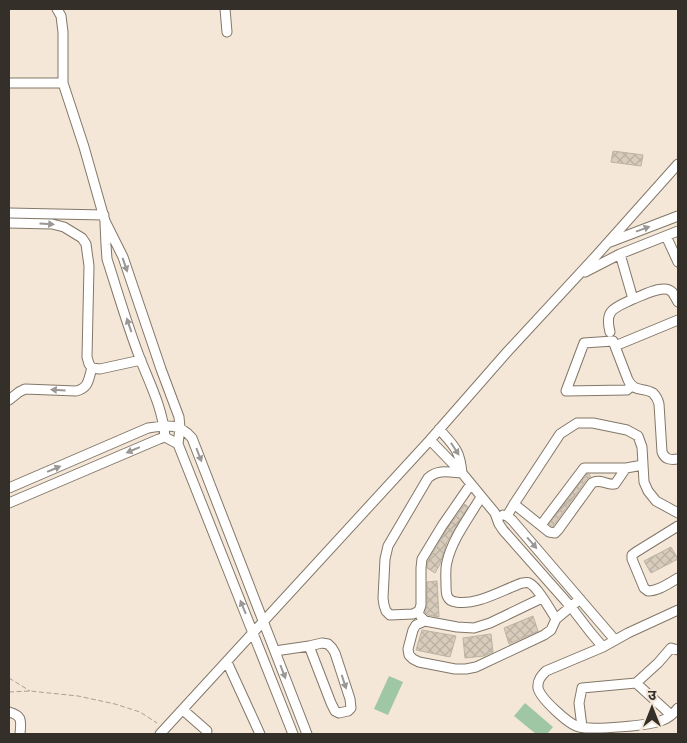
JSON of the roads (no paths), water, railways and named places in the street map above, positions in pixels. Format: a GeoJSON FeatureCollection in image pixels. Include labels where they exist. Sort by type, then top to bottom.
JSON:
{"type":"FeatureCollection","features":[{"type":"Feature","properties":{"kind":"street"},"geometry":{"type":"LineString","coordinates":[[57,9],[61,16],[63,32],[63,83],[104,218],[123,257],[149,336],[179,417],[178,444],[293,734]]}},
{"type":"Feature","properties":{"kind":"street"},"geometry":{"type":"LineString","coordinates":[[225,9],[227,32]]}},
{"type":"Feature","properties":{"kind":"street"},"geometry":{"type":"LineString","coordinates":[[9,83],[63,83]]}},
{"type":"Feature","properties":{"kind":"street"},"geometry":{"type":"LineString","coordinates":[[163,731],[430,440],[678,164]]}},
{"type":"Feature","properties":{"kind":"street"},"geometry":{"type":"LineString","coordinates":[[9,213],[104,218]]}},
{"type":"Feature","properties":{"kind":"street"},"geometry":{"type":"LineString","coordinates":[[608,242],[678,216]]}},
{"type":"Feature","properties":{"kind":"street"},"geometry":{"type":"LineString","coordinates":[[104,218],[107,259],[134,342],[160,406],[165,437]]}},
{"type":"Feature","properties":{"kind":"street"},"geometry":{"type":"LineString","coordinates":[[9,223],[52,224],[64,227],[82,238],[86,244],[89,266],[88,364],[92,368],[100,368],[141,360]]}},
{"type":"Feature","properties":{"kind":"street"},"geometry":{"type":"LineString","coordinates":[[578,276],[620,254],[678,231]]}},
{"type":"Feature","properties":{"kind":"street"},"geometry":{"type":"LineString","coordinates":[[666,236],[678,262]]}},
{"type":"Feature","properties":{"kind":"street"},"geometry":{"type":"LineString","coordinates":[[620,254],[633,300]]}},
{"type":"Feature","properties":{"kind":"street"},"geometry":{"type":"LineString","coordinates":[[118,294],[134,289]]}},
{"type":"Feature","properties":{"kind":"street"},"geometry":{"type":"LineString","coordinates":[[610,332],[609,315],[615,308],[633,300],[660,289],[667,289],[672,291],[678,302]]}},
{"type":"Feature","properties":{"kind":"street"},"geometry":{"type":"LineString","coordinates":[[615,346],[678,320]]}},
{"type":"Feature","properties":{"kind":"street"},"geometry":{"type":"LineString","coordinates":[[134,342],[149,336]]}},
{"type":"Feature","properties":{"kind":"street"},"geometry":{"type":"LineString","coordinates":[[631,386],[627,390],[566,391],[584,343],[613,341],[631,386],[652,393],[657,398],[660,412],[663,456],[668,459],[678,460]]}},
{"type":"Feature","properties":{"kind":"street"},"geometry":{"type":"LineString","coordinates":[[9,400],[25,389],[76,391],[83,389],[86,386],[92,368]]}},
{"type":"Feature","properties":{"kind":"street"},"geometry":{"type":"LineString","coordinates":[[148,378],[163,374]]}},
{"type":"Feature","properties":{"kind":"street"},"geometry":{"type":"LineString","coordinates":[[507,516],[560,434],[577,423],[593,423],[627,430],[638,436],[642,447],[644,482],[648,491],[656,501],[678,513]]}},
{"type":"Feature","properties":{"kind":"street"},"geometry":{"type":"LineString","coordinates":[[9,488],[148,428],[174,426],[186,431],[192,438],[307,734]]}},
{"type":"Feature","properties":{"kind":"street"},"geometry":{"type":"LineString","coordinates":[[439,429],[459,453],[462,473]]}},
{"type":"Feature","properties":{"kind":"street"},"geometry":{"type":"LineString","coordinates":[[9,503],[159,438],[165,437],[178,444]]}},
{"type":"Feature","properties":{"kind":"street"},"geometry":{"type":"LineString","coordinates":[[430,440],[462,473],[495,513],[503,530],[603,646]]}},
{"type":"Feature","properties":{"kind":"street"},"geometry":{"type":"LineString","coordinates":[[542,525],[584,468],[626,468],[643,465]]}},
{"type":"Feature","properties":{"kind":"street"},"geometry":{"type":"LineString","coordinates":[[514,504],[549,532],[555,533],[592,483],[599,481],[612,485],[615,484],[626,468]]}},
{"type":"Feature","properties":{"kind":"street"},"geometry":{"type":"LineString","coordinates":[[419,611],[413,614],[390,615],[386,611],[383,598],[385,559],[388,546],[428,478],[433,473],[440,471],[462,473]]}},
{"type":"Feature","properties":{"kind":"street"},"geometry":{"type":"LineString","coordinates":[[471,484],[422,559],[420,617],[425,621],[456,628],[474,628],[490,623],[542,598]]}},
{"type":"Feature","properties":{"kind":"street"},"geometry":{"type":"LineString","coordinates":[[481,497],[458,535],[446,562],[446,594],[448,599],[454,602],[468,602],[528,582],[533,585],[556,619]]}},
{"type":"Feature","properties":{"kind":"street"},"geometry":{"type":"LineString","coordinates":[[495,513],[507,516],[615,640]]}},
{"type":"Feature","properties":{"kind":"street"},"geometry":{"type":"LineString","coordinates":[[678,526],[636,552],[632,555],[632,558],[644,588],[648,591],[654,591],[678,578]]}},
{"type":"Feature","properties":{"kind":"street"},"geometry":{"type":"LineString","coordinates":[[425,621],[416,625],[413,630],[408,649],[409,655],[418,662],[455,669],[466,669],[476,667],[544,635],[551,630],[556,619],[580,598]]}},
{"type":"Feature","properties":{"kind":"street"},"geometry":{"type":"LineString","coordinates":[[636,682],[675,712],[664,720],[651,724],[598,728],[579,727],[567,720],[542,696],[538,687],[540,677],[546,671],[678,610]]}},
{"type":"Feature","properties":{"kind":"street"},"geometry":{"type":"LineString","coordinates":[[275,651],[322,643],[328,644],[332,648],[351,704],[351,708],[348,711],[339,713],[335,711],[310,646]]}},
{"type":"Feature","properties":{"kind":"street"},"geometry":{"type":"LineString","coordinates":[[582,727],[579,703],[582,688],[636,682],[658,663],[671,648],[678,650]]}},
{"type":"Feature","properties":{"kind":"street"},"geometry":{"type":"LineString","coordinates":[[227,662],[260,734]]}},
{"type":"Feature","properties":{"kind":"street"},"geometry":{"type":"LineString","coordinates":[[183,710],[207,731]]}},
{"type":"Feature","properties":{"kind":"street"},"geometry":{"type":"LineString","coordinates":[[9,712],[18,715],[21,719],[20,734]]}}]}
